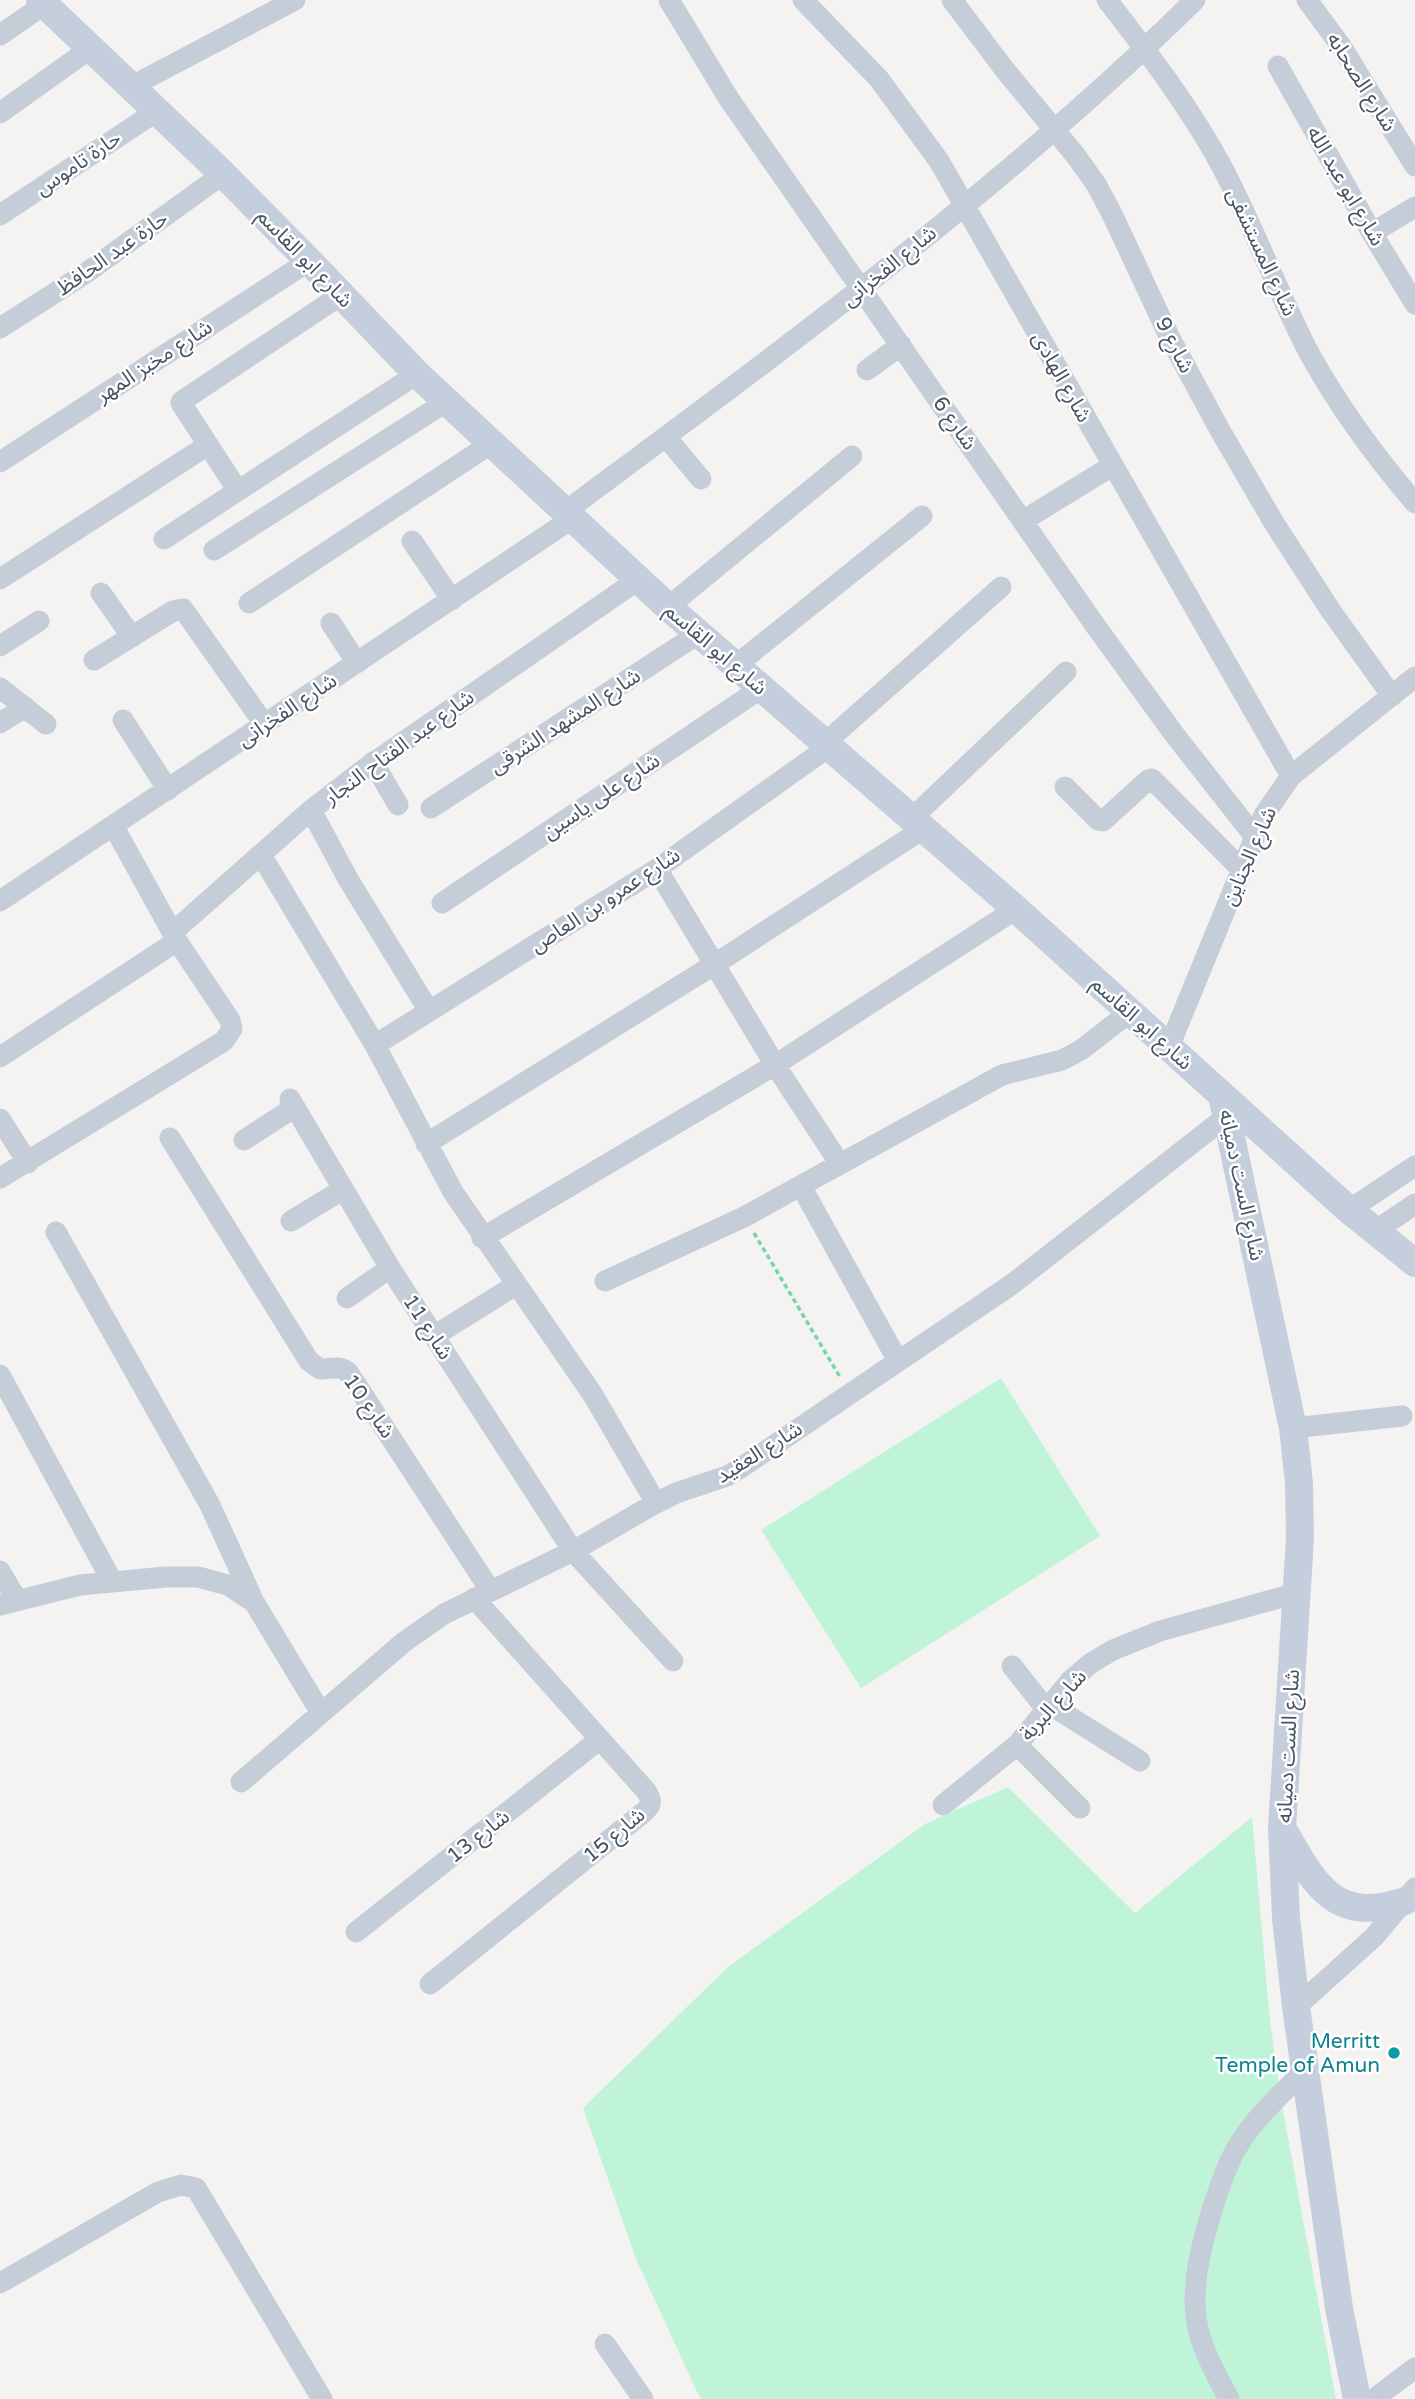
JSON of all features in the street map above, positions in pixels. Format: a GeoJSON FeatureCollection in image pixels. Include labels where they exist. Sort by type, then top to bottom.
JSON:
{"type":"FeatureCollection","features":[{"type":"Feature","properties":{"kind":"street","name":"شارع 6"},"geometry":{"type":"LineString","coordinates":[[669,0],[729,99],[862,290],[1167,723],[1255,837]]}},
{"type":"Feature","properties":{"kind":"street","name":"شارع الهادى"},"geometry":{"type":"LineString","coordinates":[[803,0],[879,79],[911,119],[965,205],[1291,776]]}},
{"type":"Feature","properties":{"kind":"street","name":"شارع 9"},"geometry":{"type":"LineString","coordinates":[[952,0],[1096,184],[1171,340],[1221,432],[1274,523],[1331,611],[1392,696]]}},
{"type":"Feature","properties":{"kind":"street","name":"شارع المستشفى"},"geometry":{"type":"LineString","coordinates":[[1107,0],[1184,104],[1221,165],[1253,228],[1308,350],[1340,407],[1415,503]]}},
{"type":"Feature","properties":{"kind":"street","name":"شارع الفخرانى"},"geometry":{"type":"LineString","coordinates":[[0,901],[452,600],[570,514],[666,437],[862,290],[1054,129],[1145,49],[1195,0]]}},
{"type":"Feature","properties":{"kind":"street","name":"شارع الصحابه"},"geometry":{"type":"LineString","coordinates":[[1307,0],[1341,46],[1415,166]]}},
{"type":"Feature","properties":{"kind":"street"},"geometry":{"type":"LineString","coordinates":[[0,35],[43,1]]}},
{"type":"Feature","properties":{"kind":"street","name":"شارع ابو القاسم"},"geometry":{"type":"LineString","coordinates":[[43,1],[223,174],[417,374],[668,607],[1016,909],[1169,1047],[1225,1106],[1415,1263]]}},
{"type":"Feature","properties":{"kind":"street"},"geometry":{"type":"LineString","coordinates":[[132,86],[283,3]]}},
{"type":"Feature","properties":{"kind":"street"},"geometry":{"type":"LineString","coordinates":[[0,113],[91,48]]}},
{"type":"Feature","properties":{"kind":"street","name":"شارع ابو عبد الله"},"geometry":{"type":"LineString","coordinates":[[1278,66],[1415,304]]}},
{"type":"Feature","properties":{"kind":"street","name":"حارة تاموس"},"geometry":{"type":"LineString","coordinates":[[0,215],[157,111]]}},
{"type":"Feature","properties":{"kind":"street","name":"حارة عبد الحافظ"},"geometry":{"type":"LineString","coordinates":[[0,328],[86,273],[223,174]]}},
{"type":"Feature","properties":{"kind":"street"},"geometry":{"type":"LineString","coordinates":[[1372,233],[1415,207]]}},
{"type":"Feature","properties":{"kind":"street","name":"شارع مخبز المهر"},"geometry":{"type":"LineString","coordinates":[[0,462],[309,261]]}},
{"type":"Feature","properties":{"kind":"street"},"geometry":{"type":"LineString","coordinates":[[238,491],[182,401],[341,295]]}},
{"type":"Feature","properties":{"kind":"street"},"geometry":{"type":"LineString","coordinates":[[867,370],[901,345]]}},
{"type":"Feature","properties":{"kind":"street"},"geometry":{"type":"LineString","coordinates":[[164,539],[417,374]]}},
{"type":"Feature","properties":{"kind":"street"},"geometry":{"type":"LineString","coordinates":[[214,550],[446,402]]}},
{"type":"Feature","properties":{"kind":"street"},"geometry":{"type":"LineString","coordinates":[[666,437],[701,479]]}},
{"type":"Feature","properties":{"kind":"street"},"geometry":{"type":"LineString","coordinates":[[249,603],[492,443]]}},
{"type":"Feature","properties":{"kind":"street"},"geometry":{"type":"LineString","coordinates":[[0,579],[208,444]]}},
{"type":"Feature","properties":{"kind":"street"},"geometry":{"type":"LineString","coordinates":[[668,607],[852,456]]}},
{"type":"Feature","properties":{"kind":"street"},"geometry":{"type":"LineString","coordinates":[[1024,520],[1112,466]]}},
{"type":"Feature","properties":{"kind":"street"},"geometry":{"type":"LineString","coordinates":[[735,666],[922,516]]}},
{"type":"Feature","properties":{"kind":"street"},"geometry":{"type":"LineString","coordinates":[[412,541],[452,600]]}},
{"type":"Feature","properties":{"kind":"street","name":"شارع عبد الفتاح النجار"},"geometry":{"type":"LineString","coordinates":[[0,1058],[175,937],[311,810],[373,762],[639,579]]}},
{"type":"Feature","properties":{"kind":"street","name":"شارع عمرو بن العاص"},"geometry":{"type":"LineString","coordinates":[[375,1045],[657,869],[828,744],[1001,587]]}},
{"type":"Feature","properties":{"kind":"street"},"geometry":{"type":"LineString","coordinates":[[101,593],[132,637]]}},
{"type":"Feature","properties":{"kind":"street"},"geometry":{"type":"LineString","coordinates":[[94,660],[173,611],[183,610],[265,725]]}},
{"type":"Feature","properties":{"kind":"street"},"geometry":{"type":"LineString","coordinates":[[0,646],[39,621]]}},
{"type":"Feature","properties":{"kind":"street"},"geometry":{"type":"LineString","coordinates":[[331,623],[357,663]]}},
{"type":"Feature","properties":{"kind":"street","name":"شارع المشهد الشرقى"},"geometry":{"type":"LineString","coordinates":[[431,808],[698,634]]}},
{"type":"Feature","properties":{"kind":"street"},"geometry":{"type":"LineString","coordinates":[[426,1144],[715,964],[917,824],[1066,672]]}},
{"type":"Feature","properties":{"kind":"street","name":"شارع الجناين"},"geometry":{"type":"LineString","coordinates":[[1169,1047],[1264,815],[1291,776],[1415,677]]}},
{"type":"Feature","properties":{"kind":"street"},"geometry":{"type":"LineString","coordinates":[[0,688],[46,724]]}},
{"type":"Feature","properties":{"kind":"street","name":"شارع على ياسين"},"geometry":{"type":"LineString","coordinates":[[442,903],[760,689]]}},
{"type":"Feature","properties":{"kind":"street"},"geometry":{"type":"LineString","coordinates":[[0,723],[25,707]]}},
{"type":"Feature","properties":{"kind":"street"},"geometry":{"type":"LineString","coordinates":[[123,720],[168,790]]}},
{"type":"Feature","properties":{"kind":"street"},"geometry":{"type":"LineString","coordinates":[[373,762],[398,805]]}},
{"type":"Feature","properties":{"kind":"street"},"geometry":{"type":"LineString","coordinates":[[1065,787],[1098,821],[1103,821],[1152,779],[1242,870]]}},
{"type":"Feature","properties":{"kind":"street"},"geometry":{"type":"LineString","coordinates":[[311,810],[348,878],[429,1011]]}},
{"type":"Feature","properties":{"kind":"street"},"geometry":{"type":"LineString","coordinates":[[0,1178],[225,1041],[232,1028],[230,1020],[175,937],[114,827]]}},
{"type":"Feature","properties":{"kind":"street"},"geometry":{"type":"LineString","coordinates":[[261,855],[375,1045],[453,1192],[482,1238],[593,1395],[656,1503]]}},
{"type":"Feature","properties":{"kind":"street"},"geometry":{"type":"LineString","coordinates":[[657,869],[775,1065],[840,1164]]}},
{"type":"Feature","properties":{"kind":"street"},"geometry":{"type":"LineString","coordinates":[[482,1238],[775,1065],[1016,909]]}},
{"type":"Feature","properties":{"kind":"street"},"geometry":{"type":"LineString","coordinates":[[605,1281],[744,1217],[1002,1075],[1062,1060],[1081,1050],[1130,1012]]}},
{"type":"Feature","properties":{"kind":"street","name":"شارع 11"},"geometry":{"type":"LineString","coordinates":[[244,1140],[293,1103],[390,1268],[573,1551],[673,1661]]}},
{"type":"Feature","properties":{"kind":"street","name":"شارع العقيد"},"geometry":{"type":"LineString","coordinates":[[241,1782],[404,1642],[444,1614],[573,1551],[676,1493],[727,1476],[1011,1285],[1225,1106]]}},
{"type":"Feature","properties":{"kind":"street","name":"شارع الست دميانه"},"geometry":{"type":"LineString","coordinates":[[1225,1106],[1293,1428],[1299,1483],[1300,1538],[1282,1828],[1286,1918],[1339,2308],[1357,2399]]}},
{"type":"Feature","properties":{"kind":"street"},"geometry":{"type":"LineString","coordinates":[[0,1119],[28,1163]]}},
{"type":"Feature","properties":{"kind":"street","name":"شارع 10"},"geometry":{"type":"LineString","coordinates":[[170,1138],[309,1361],[320,1369],[334,1367],[348,1372],[482,1594]]}},
{"type":"Feature","properties":{"kind":"street"},"geometry":{"type":"LineString","coordinates":[[1349,1210],[1415,1166]]}},
{"type":"Feature","properties":{"kind":"street"},"geometry":{"type":"LineString","coordinates":[[801,1186],[898,1361]]}},
{"type":"Feature","properties":{"kind":"street"},"geometry":{"type":"LineString","coordinates":[[291,1221],[342,1190]]}},
{"type":"Feature","properties":{"kind":"street"},"geometry":{"type":"LineString","coordinates":[[1375,1231],[1415,1204]]}},
{"type":"Feature","properties":{"kind":"street"},"geometry":{"type":"LineString","coordinates":[[56,1232],[210,1505],[254,1602],[321,1713]]}},
{"type":"Feature","properties":{"kind":"street"},"geometry":{"type":"LineString","coordinates":[[347,1298],[390,1268]]}},
{"type":"Feature","properties":{"kind":"street"},"geometry":{"type":"LineString","coordinates":[[434,1336],[516,1285]]}},
{"type":"Feature","properties":{"kind":"street"},"geometry":{"type":"LineString","coordinates":[[0,1375],[112,1581]]}},
{"type":"Feature","properties":{"kind":"street"},"geometry":{"type":"LineString","coordinates":[[1293,1428],[1402,1416]]}},
{"type":"Feature","properties":{"kind":"street"},"geometry":{"type":"LineString","coordinates":[[0,1571],[9,1602],[48,1591],[112,1581],[198,1577],[228,1585],[254,1602]]}},
{"type":"Feature","properties":{"kind":"street","name":"شارع البربة"},"geometry":{"type":"LineString","coordinates":[[943,1805],[1017,1745],[1071,1680],[1091,1663],[1136,1639],[1297,1593]]}},
{"type":"Feature","properties":{"kind":"street","name":"شارع 15"},"geometry":{"type":"LineString","coordinates":[[430,1984],[650,1807],[651,1799],[647,1791],[600,1739],[482,1594]]}},
{"type":"Feature","properties":{"kind":"street"},"geometry":{"type":"LineString","coordinates":[[1012,1666],[1048,1706],[1140,1761]]}},
{"type":"Feature","properties":{"kind":"street","name":"شارع 13"},"geometry":{"type":"LineString","coordinates":[[356,1932],[600,1739]]}},
{"type":"Feature","properties":{"kind":"street"},"geometry":{"type":"LineString","coordinates":[[1017,1745],[1080,1808]]}},
{"type":"Feature","properties":{"kind":"street"},"geometry":{"type":"LineString","coordinates":[[1282,1828],[1318,1886],[1332,1898],[1349,1906],[1368,1909],[1387,1907],[1410,1894]]}},
{"type":"Feature","properties":{"kind":"street"},"geometry":{"type":"LineString","coordinates":[[1296,2007],[1374,1937],[1410,1894]]}},
{"type":"Feature","properties":{"kind":"street"},"geometry":{"type":"LineString","coordinates":[[1229,2399],[1199,2334],[1195,2300],[1198,2265],[1215,2205],[1237,2147],[1256,2121],[1305,2070]]}},
{"type":"Feature","properties":{"kind":"street"},"geometry":{"type":"LineString","coordinates":[[0,2283],[158,2192],[181,2185],[195,2188],[322,2399]]}},
{"type":"Feature","properties":{"kind":"street"},"geometry":{"type":"LineString","coordinates":[[605,2344],[637,2397]]}},
{"type":"Feature","properties":{"kind":"street"},"geometry":{"type":"LineString","coordinates":[[1374,2399],[1415,2368]]}},
{"type":"Feature","properties":{"kind":"path"},"geometry":{"type":"LineString","coordinates":[[744,1217],[850,1393]]}},
{"type":"Feature","properties":{"kind":"green space"},"geometry":{"type":"Polygon","coordinates":[[[1001,1378],[1100,1536],[861,1688],[761,1530],[1001,1378]]]}},
{"type":"Feature","properties":{"kind":"green space"},"geometry":{"type":"Polygon","coordinates":[[[1008,1787],[1135,1913],[1252,1817],[1269,2011],[1279,2088],[1336,2399],[702,2399],[698,2394],[636,2259],[583,2108],[728,1967],[925,1824],[1008,1787]]]}},
{"type":"Feature","properties":{"kind":"place","name":"Merritt Temple of Amun"},"geometry":{"type":"Point","coordinates":[1394,2053]}}]}
